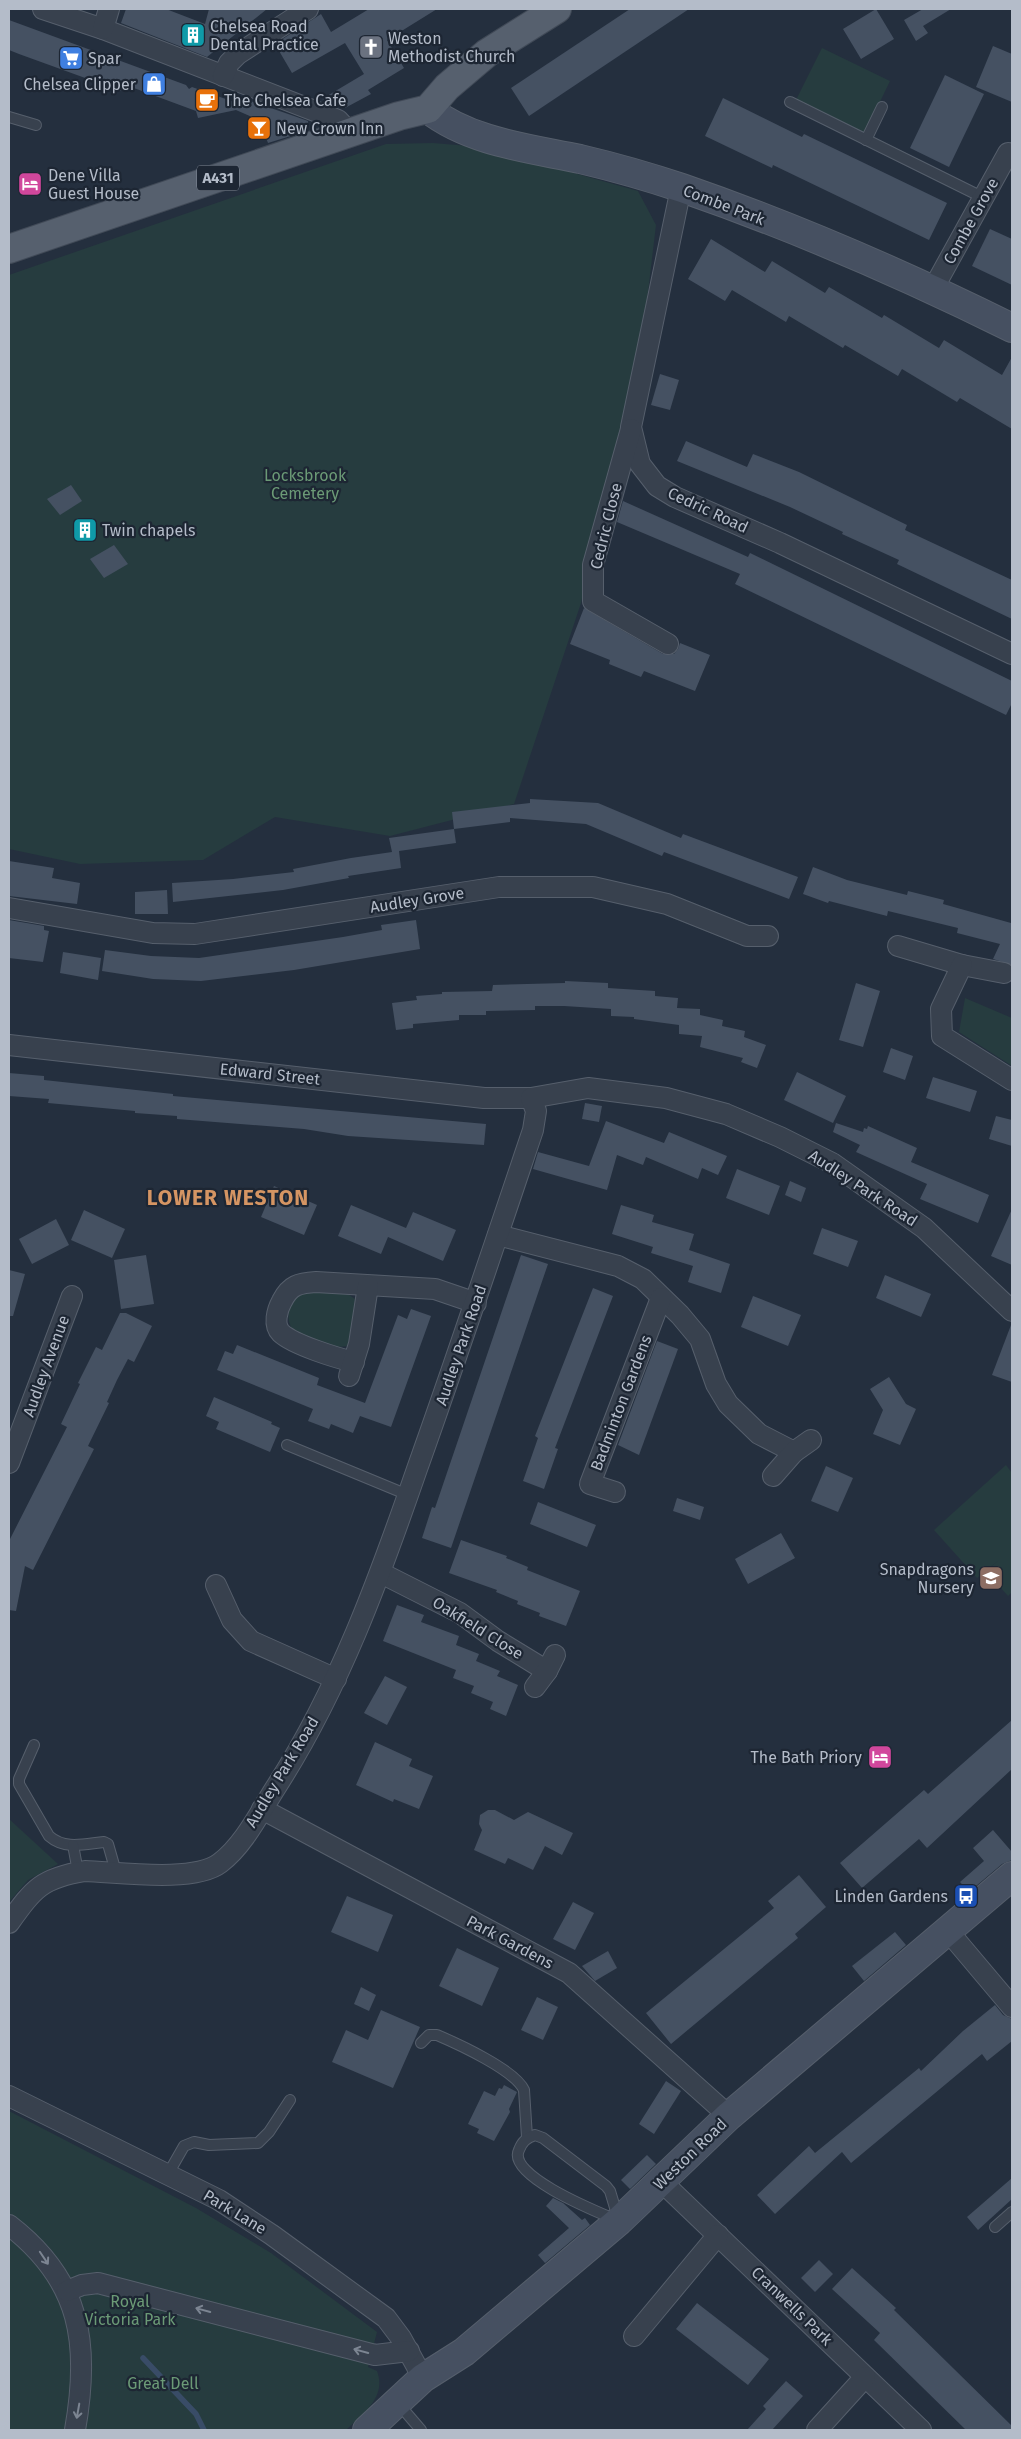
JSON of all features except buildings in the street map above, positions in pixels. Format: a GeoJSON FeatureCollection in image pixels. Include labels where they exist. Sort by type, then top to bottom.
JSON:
{"type":"FeatureCollection","features":[{"type":"Feature","properties":{"kind":"main road"},"geometry":{"type":"LineString","coordinates":[[428,108],[447,87],[487,53],[557,9]]}},
{"type":"Feature","properties":{"kind":"main road","name":"A431"},"geometry":{"type":"LineString","coordinates":[[9,249],[428,108]]}},
{"type":"Feature","properties":{"kind":"street"},"geometry":{"type":"LineString","coordinates":[[43,9],[103,29],[338,120],[350,133]]}},
{"type":"Feature","properties":{"kind":"street"},"geometry":{"type":"LineString","coordinates":[[103,29],[109,9]]}},
{"type":"Feature","properties":{"kind":"street"},"geometry":{"type":"LineString","coordinates":[[223,76],[229,63],[238,54],[308,9]]}},
{"type":"Feature","properties":{"kind":"street","name":"Combe Park"},"geometry":{"type":"LineString","coordinates":[[428,108],[443,120],[468,132],[592,162],[681,188],[933,289],[1012,328]]}},
{"type":"Feature","properties":{"kind":"street","name":"Combe Grove"},"geometry":{"type":"LineString","coordinates":[[933,289],[1008,153]]}},
{"type":"Feature","properties":{"kind":"street","name":"Cedric Road"},"geometry":{"type":"LineString","coordinates":[[681,188],[631,427],[640,464],[657,486],[675,497],[780,543],[1012,654]]}},
{"type":"Feature","properties":{"kind":"street","name":"Cedric Close"},"geometry":{"type":"LineString","coordinates":[[631,427],[593,565],[593,601],[668,644]]}},
{"type":"Feature","properties":{"kind":"street","name":"Audley Grove"},"geometry":{"type":"LineString","coordinates":[[9,908],[153,933],[195,934],[499,887],[593,887],[667,904],[747,936],[768,936]]}},
{"type":"Feature","properties":{"kind":"street"},"geometry":{"type":"LineString","coordinates":[[898,946],[962,965],[1004,973]]}},
{"type":"Feature","properties":{"kind":"street"},"geometry":{"type":"LineString","coordinates":[[962,965],[941,1009],[942,1036],[1012,1080]]}},
{"type":"Feature","properties":{"kind":"street","name":"Edward Street"},"geometry":{"type":"LineString","coordinates":[[9,1045],[484,1098],[530,1098]]}},
{"type":"Feature","properties":{"kind":"street","name":"Audley Park Road"},"geometry":{"type":"LineString","coordinates":[[9,1923],[26,1900],[47,1880],[78,1872],[192,1874],[218,1864],[234,1849],[303,1745],[336,1679],[381,1573],[476,1303],[533,1130],[536,1111],[530,1098],[588,1088],[666,1098],[726,1114],[780,1137],[832,1163],[924,1228],[1012,1311]]}},
{"type":"Feature","properties":{"kind":"street"},"geometry":{"type":"LineString","coordinates":[[498,1235],[618,1266],[643,1279],[680,1315],[700,1340],[716,1384],[728,1404],[759,1434],[794,1452]]}},
{"type":"Feature","properties":{"kind":"street"},"geometry":{"type":"LineString","coordinates":[[368,1286],[359,1344],[352,1369],[281,1333],[275,1320],[280,1304],[288,1289],[300,1283],[316,1282],[434,1289],[476,1303]]}},
{"type":"Feature","properties":{"kind":"street","name":"Audley Avenue"},"geometry":{"type":"LineString","coordinates":[[9,1463],[72,1296]]}},
{"type":"Feature","properties":{"kind":"street","name":"Badminton Gardens"},"geometry":{"type":"LineString","coordinates":[[615,1492],[590,1484],[661,1298]]}},
{"type":"Feature","properties":{"kind":"street"},"geometry":{"type":"LineString","coordinates":[[773,1476],[794,1452],[810,1440]]}},
{"type":"Feature","properties":{"kind":"street","name":"Oakfield Close"},"geometry":{"type":"LineString","coordinates":[[381,1573],[460,1614],[498,1641],[551,1663],[535,1687]]}},
{"type":"Feature","properties":{"kind":"street"},"geometry":{"type":"LineString","coordinates":[[216,1585],[232,1620],[251,1641],[336,1679]]}},
{"type":"Feature","properties":{"kind":"street","name":"Park Gardens"},"geometry":{"type":"LineString","coordinates":[[262,1809],[569,1973],[729,2116]]}},
{"type":"Feature","properties":{"kind":"street","name":"Weston Road"},"geometry":{"type":"LineString","coordinates":[[367,2430],[423,2378],[464,2352],[619,2221],[729,2116],[1012,1876]]}},
{"type":"Feature","properties":{"kind":"street"},"geometry":{"type":"LineString","coordinates":[[948,1931],[1012,2008]]}},
{"type":"Feature","properties":{"kind":"street","name":"Park Lane"},"geometry":{"type":"LineString","coordinates":[[9,2096],[168,2174],[226,2205],[386,2318],[409,2351],[423,2378]]}},
{"type":"Feature","properties":{"kind":"street","name":"Cranwells Park"},"geometry":{"type":"LineString","coordinates":[[662,2182],[921,2430]]}},
{"type":"Feature","properties":{"kind":"street"},"geometry":{"type":"LineString","coordinates":[[9,2225],[40,2251],[66,2291],[78,2323],[82,2355],[81,2398],[75,2430]]}},
{"type":"Feature","properties":{"kind":"street"},"geometry":{"type":"LineString","coordinates":[[634,2336],[718,2235]]}},
{"type":"Feature","properties":{"kind":"street"},"geometry":{"type":"LineString","coordinates":[[66,2291],[82,2285],[98,2283],[375,2355],[409,2351]]}},
{"type":"Feature","properties":{"kind":"street"},"geometry":{"type":"LineString","coordinates":[[817,2430],[865,2377]]}},
{"type":"Feature","properties":{"kind":"lane"},"geometry":{"type":"LineString","coordinates":[[790,102],[984,198]]}},
{"type":"Feature","properties":{"kind":"lane"},"geometry":{"type":"LineString","coordinates":[[866,140],[882,107]]}},
{"type":"Feature","properties":{"kind":"lane"},"geometry":{"type":"LineString","coordinates":[[9,117],[36,125]]}},
{"type":"Feature","properties":{"kind":"lane"},"geometry":{"type":"LineString","coordinates":[[288,1445],[408,1495]]}},
{"type":"Feature","properties":{"kind":"lane"},"geometry":{"type":"LineString","coordinates":[[34,1745],[18,1779],[19,1784],[49,1836],[56,1842],[73,1845],[104,1842],[108,1844],[116,1872]]}},
{"type":"Feature","properties":{"kind":"lane"},"geometry":{"type":"LineString","coordinates":[[73,1845],[78,1872]]}},
{"type":"Feature","properties":{"kind":"lane"},"geometry":{"type":"LineString","coordinates":[[421,2043],[429,2035],[437,2035],[504,2071],[521,2083],[524,2090],[527,2137],[517,2153],[518,2162],[522,2168],[560,2194],[619,2221]]}},
{"type":"Feature","properties":{"kind":"lane"},"geometry":{"type":"LineString","coordinates":[[168,2174],[184,2146],[194,2142],[209,2145],[258,2143],[269,2132],[290,2100]]}},
{"type":"Feature","properties":{"kind":"lane"},"geometry":{"type":"LineString","coordinates":[[527,2137],[535,2135],[544,2138],[600,2180],[610,2191],[619,2221]]}},
{"type":"Feature","properties":{"kind":"lane"},"geometry":{"type":"LineString","coordinates":[[995,2227],[1012,2212]]}},
{"type":"Feature","properties":{"kind":"lane"},"geometry":{"type":"LineString","coordinates":[[396,2402],[421,2430]]}},
{"type":"Feature","properties":{"kind":"green space"},"geometry":{"type":"Polygon","coordinates":[[[822,48],[890,81],[865,133],[796,100],[822,48]]]}},
{"type":"Feature","properties":{"kind":"green space","name":"Locksbrook Cemetery"},"geometry":{"type":"Polygon","coordinates":[[[433,143],[481,147],[638,191],[656,225],[646,309],[622,425],[581,603],[514,804],[390,836],[275,817],[203,860],[80,864],[9,849],[9,275],[386,144],[433,143]]]}},
{"type":"Feature","properties":{"kind":"green space"},"geometry":{"type":"Polygon","coordinates":[[[965,998],[1012,1018],[1012,1066],[959,1032],[965,998]]]}},
{"type":"Feature","properties":{"kind":"green space"},"geometry":{"type":"Polygon","coordinates":[[[306,1292],[345,1292],[355,1299],[349,1346],[337,1347],[294,1332],[288,1315],[295,1298],[306,1292]]]}},
{"type":"Feature","properties":{"kind":"green space","name":"Snapdragons Nursery"},"geometry":{"type":"Polygon","coordinates":[[[1006,1465],[1012,1473],[1012,1592],[1008,1596],[986,1571],[1000,1559],[977,1578],[934,1530],[1006,1465]]]}},
{"type":"Feature","properties":{"kind":"green space"},"geometry":{"type":"Polygon","coordinates":[[[9,1819],[58,1864],[28,1880],[9,1902],[9,1819]]]}},
{"type":"Feature","properties":{"kind":"green space","name":"Royal Victoria Park"},"geometry":{"type":"Polygon","coordinates":[[[9,2111],[196,2208],[271,2253],[377,2332],[368,2367],[377,2371],[379,2380],[379,2389],[372,2404],[346,2430],[9,2430],[9,2111]]]}},
{"type":"Feature","properties":{"kind":"waterway"},"geometry":{"type":"LineString","coordinates":[[143,2358],[196,2414],[204,2430]]}},
{"type":"Feature","properties":{"kind":"place","name":"Chelsea Road Dental Practice"},"geometry":{"type":"Point","coordinates":[193,35]}},
{"type":"Feature","properties":{"kind":"place","name":"Weston Methodist Church"},"geometry":{"type":"Point","coordinates":[371,47]}},
{"type":"Feature","properties":{"kind":"place","name":"Spar"},"geometry":{"type":"Point","coordinates":[71,58]}},
{"type":"Feature","properties":{"kind":"place","name":"Chelsea Clipper"},"geometry":{"type":"Point","coordinates":[154,84]}},
{"type":"Feature","properties":{"kind":"place","name":"The Chelsea Cafe"},"geometry":{"type":"Point","coordinates":[207,100]}},
{"type":"Feature","properties":{"kind":"place","name":"New Crown Inn"},"geometry":{"type":"Point","coordinates":[259,128]}},
{"type":"Feature","properties":{"kind":"place","name":"Dene Villa Guest House"},"geometry":{"type":"Point","coordinates":[30,184]}},
{"type":"Feature","properties":{"kind":"place","name":"Twin chapels"},"geometry":{"type":"Point","coordinates":[85,530]}},
{"type":"Feature","properties":{"kind":"place","name":"Snapdragons Nursery"},"geometry":{"type":"Point","coordinates":[991,1578]}},
{"type":"Feature","properties":{"kind":"place","name":"The Bath Priory"},"geometry":{"type":"Point","coordinates":[880,1757]}},
{"type":"Feature","properties":{"kind":"place","name":"Linden Gardens"},"geometry":{"type":"Point","coordinates":[966,1896]}},
{"type":"Feature","properties":{"kind":"district","name":"LOWER WESTON"},"geometry":{"type":"Point","coordinates":[228,1198]}},
{"type":"Feature","properties":{"kind":"park label","name":"Great Dell"},"geometry":{"type":"Point","coordinates":[163,2383]}}]}
